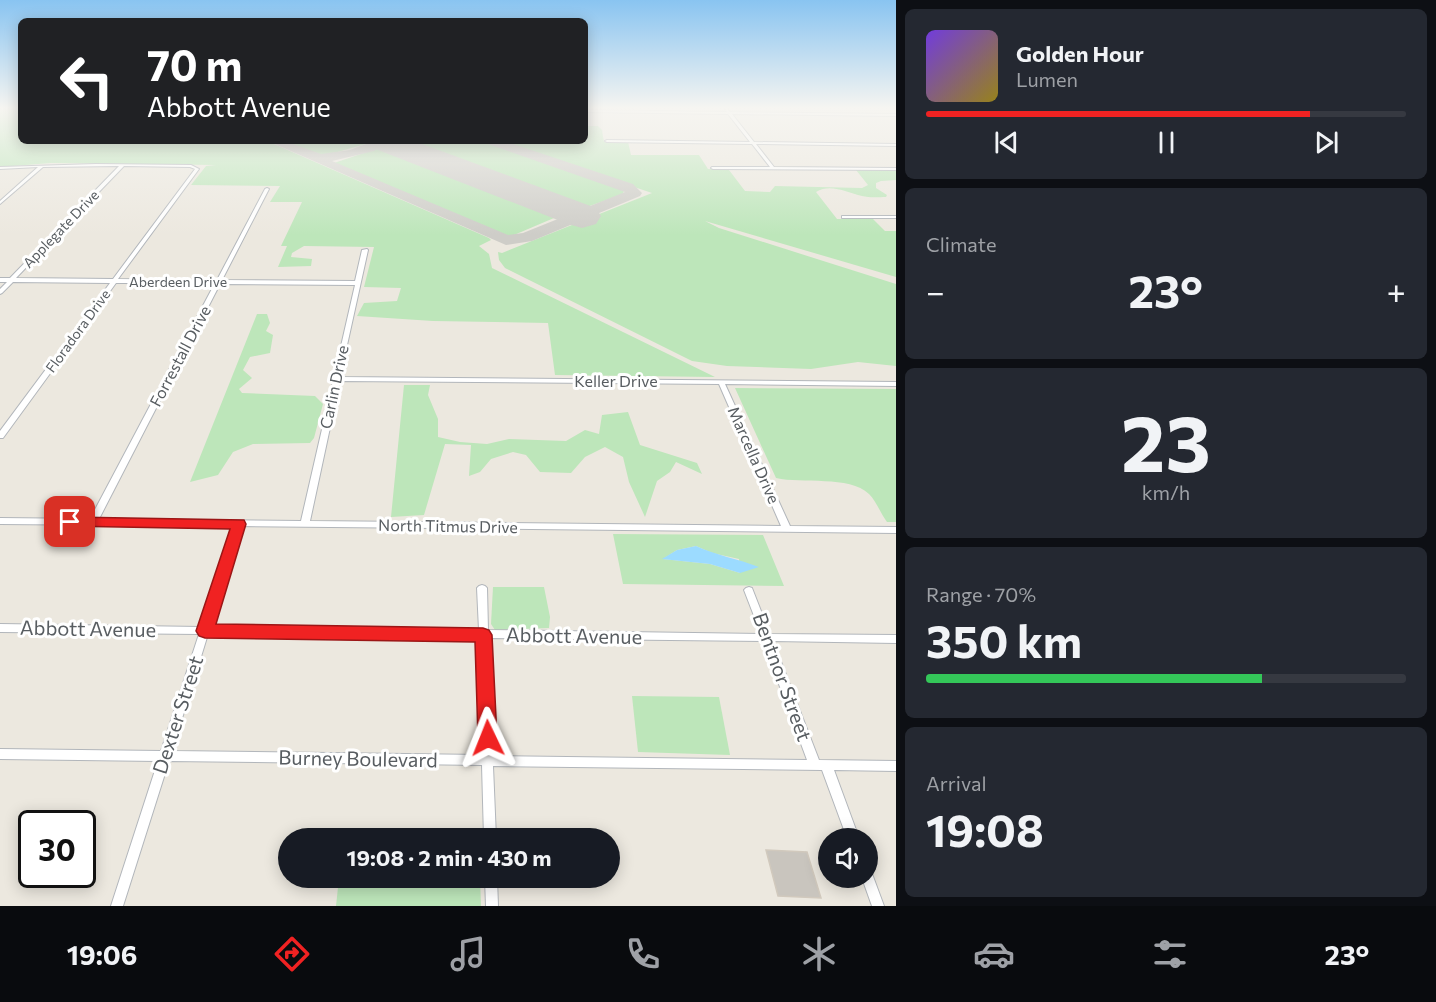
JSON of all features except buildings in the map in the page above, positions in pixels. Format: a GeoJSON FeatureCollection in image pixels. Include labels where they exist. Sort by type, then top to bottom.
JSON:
{"type":"FeatureCollection","features":[{"type":"Feature","properties":{"kind":"street"},"geometry":{"type":"LineString","coordinates":[[758,150],[772,168]]}},
{"type":"Feature","properties":{"kind":"street"},"geometry":{"type":"LineString","coordinates":[[0,168],[123,165]]}},
{"type":"Feature","properties":{"kind":"street","name":"Floradora Drive"},"geometry":{"type":"LineString","coordinates":[[0,436],[197,167],[123,165]]}},
{"type":"Feature","properties":{"kind":"street","name":"Applegate Drive"},"geometry":{"type":"LineString","coordinates":[[0,292],[123,165]]}},
{"type":"Feature","properties":{"kind":"street"},"geometry":{"type":"LineString","coordinates":[[0,203],[42,166]]}},
{"type":"Feature","properties":{"kind":"street"},"geometry":{"type":"LineString","coordinates":[[713,168],[896,169]]}},
{"type":"Feature","properties":{"kind":"street","name":"Forrestall Drive"},"geometry":{"type":"LineString","coordinates":[[93,522],[267,189]]}},
{"type":"Feature","properties":{"kind":"street"},"geometry":{"type":"LineString","coordinates":[[844,217],[896,217]]}},
{"type":"Feature","properties":{"kind":"street","name":"Carlin Drive"},"geometry":{"type":"LineString","coordinates":[[305,524],[365,250]]}},
{"type":"Feature","properties":{"kind":"street","name":"Aberdeen Drive"},"geometry":{"type":"LineString","coordinates":[[0,280],[357,283]]}},
{"type":"Feature","properties":{"kind":"street","name":"Keller Drive"},"geometry":{"type":"LineString","coordinates":[[336,379],[896,384]]}},
{"type":"Feature","properties":{"kind":"street","name":"Marcella Drive"},"geometry":{"type":"LineString","coordinates":[[722,382],[787,529]]}},
{"type":"Feature","properties":{"kind":"street","name":"North Titmus Drive"},"geometry":{"type":"LineString","coordinates":[[0,521],[896,530]]}},
{"type":"Feature","properties":{"kind":"street","name":"Dexter Street"},"geometry":{"type":"LineString","coordinates":[[117,906],[239,524]]}},
{"type":"Feature","properties":{"kind":"street"},"geometry":{"type":"LineString","coordinates":[[483,588],[490,828]]}},
{"type":"Feature","properties":{"kind":"street","name":"Bentnor Street"},"geometry":{"type":"LineString","coordinates":[[749,590],[820,765],[848,828]]}},
{"type":"Feature","properties":{"kind":"street","name":"Abbott Avenue"},"geometry":{"type":"LineString","coordinates":[[0,628],[896,639]]}},
{"type":"Feature","properties":{"kind":"street","name":"Burney Boulevard"},"geometry":{"type":"LineString","coordinates":[[0,754],[896,766]]}},
{"type":"Feature","properties":{"kind":"street"},"geometry":{"type":"LineString","coordinates":[[491,888],[492,906]]}},
{"type":"Feature","properties":{"kind":"street"},"geometry":{"type":"LineString","coordinates":[[872,888],[878,906]]}},
{"type":"Feature","properties":{"kind":"green space"},"geometry":{"type":"Polygon","coordinates":[[[0,150],[288,150],[489,238],[491,240],[479,246],[489,254],[492,268],[715,377],[555,375],[548,323],[433,321],[357,316],[364,303],[397,301],[401,288],[364,287],[374,247],[304,246],[292,253],[291,257],[312,259],[311,266],[278,267],[287,246],[281,246],[302,202],[270,202],[280,186],[191,185],[206,166],[216,165],[51,163],[0,167],[0,150]]]}},
{"type":"Feature","properties":{"kind":"green space"},"geometry":{"type":"Polygon","coordinates":[[[303,150],[344,150],[327,155],[317,156],[303,150]]]}},
{"type":"Feature","properties":{"kind":"green space"},"geometry":{"type":"Polygon","coordinates":[[[372,150],[392,150],[548,209],[554,218],[514,235],[497,235],[334,163],[372,150]]]}},
{"type":"Feature","properties":{"kind":"green space"},"geometry":{"type":"Polygon","coordinates":[[[423,150],[511,150],[624,190],[623,194],[587,207],[576,207],[423,150]]]}},
{"type":"Feature","properties":{"kind":"green space"},"geometry":{"type":"Polygon","coordinates":[[[525,150],[630,150],[631,155],[699,155],[708,169],[729,170],[745,191],[770,192],[775,186],[862,188],[868,185],[856,170],[896,170],[896,180],[876,183],[876,188],[887,195],[886,197],[865,197],[827,188],[816,192],[837,219],[873,219],[885,231],[896,231],[896,277],[705,221],[719,228],[896,284],[896,366],[858,362],[811,369],[727,366],[692,361],[505,268],[499,260],[498,252],[502,253],[652,193],[525,150]]]}},
{"type":"Feature","properties":{"kind":"green space"},"geometry":{"type":"Polygon","coordinates":[[[257,314],[267,314],[270,323],[266,331],[273,335],[270,353],[250,357],[243,370],[252,378],[239,389],[242,393],[315,396],[323,404],[314,438],[310,443],[253,444],[233,452],[218,475],[190,482],[257,314]]]}},
{"type":"Feature","properties":{"kind":"green space"},"geometry":{"type":"Polygon","coordinates":[[[404,385],[430,385],[428,395],[438,419],[438,437],[460,442],[487,444],[509,439],[566,441],[585,430],[599,434],[602,415],[628,412],[640,445],[697,463],[702,474],[676,462],[670,472],[657,481],[645,517],[629,482],[623,457],[605,447],[585,457],[571,473],[540,472],[526,455],[513,452],[491,459],[480,472],[469,476],[471,445],[445,444],[424,515],[391,517],[404,385]]]}},
{"type":"Feature","properties":{"kind":"green space"},"geometry":{"type":"Polygon","coordinates":[[[735,388],[896,389],[896,522],[887,522],[872,497],[850,484],[776,478],[735,388]]]}},
{"type":"Feature","properties":{"kind":"green space"},"geometry":{"type":"Polygon","coordinates":[[[613,534],[763,535],[784,586],[623,584],[613,534]],[[696,546],[677,550],[663,559],[710,564],[740,573],[739,559],[712,553],[696,546]]]}},
{"type":"Feature","properties":{"kind":"green space"},"geometry":{"type":"Polygon","coordinates":[[[493,587],[544,587],[550,617],[549,628],[495,630],[491,624],[493,587]]]}},
{"type":"Feature","properties":{"kind":"green space"},"geometry":{"type":"Polygon","coordinates":[[[632,696],[719,697],[730,755],[638,752],[632,696]]]}},
{"type":"Feature","properties":{"kind":"green space"},"geometry":{"type":"Polygon","coordinates":[[[338,888],[480,888],[481,906],[336,906],[338,888]]]}},
{"type":"Feature","properties":{"kind":"water"},"geometry":{"type":"Polygon","coordinates":[[[696,546],[759,567],[740,573],[710,564],[662,559],[677,550],[696,546]]]}},
{"type":"Feature","properties":{"kind":"taxiway"},"geometry":{"type":"LineString","coordinates":[[296,150],[506,240],[526,238],[635,193],[628,187],[519,150]]}},
{"type":"Feature","properties":{"kind":"taxiway"},"geometry":{"type":"LineString","coordinates":[[315,158],[330,158],[363,150]]}},
{"type":"Feature","properties":{"kind":"runway"},"geometry":{"type":"LineString","coordinates":[[408,150],[582,216]]}},
{"type":"Feature","properties":{"kind":"route"},"geometry":{"type":"LineString","coordinates":[[70,522],[239,524],[205,631],[483,635],[488,738]]}}]}
